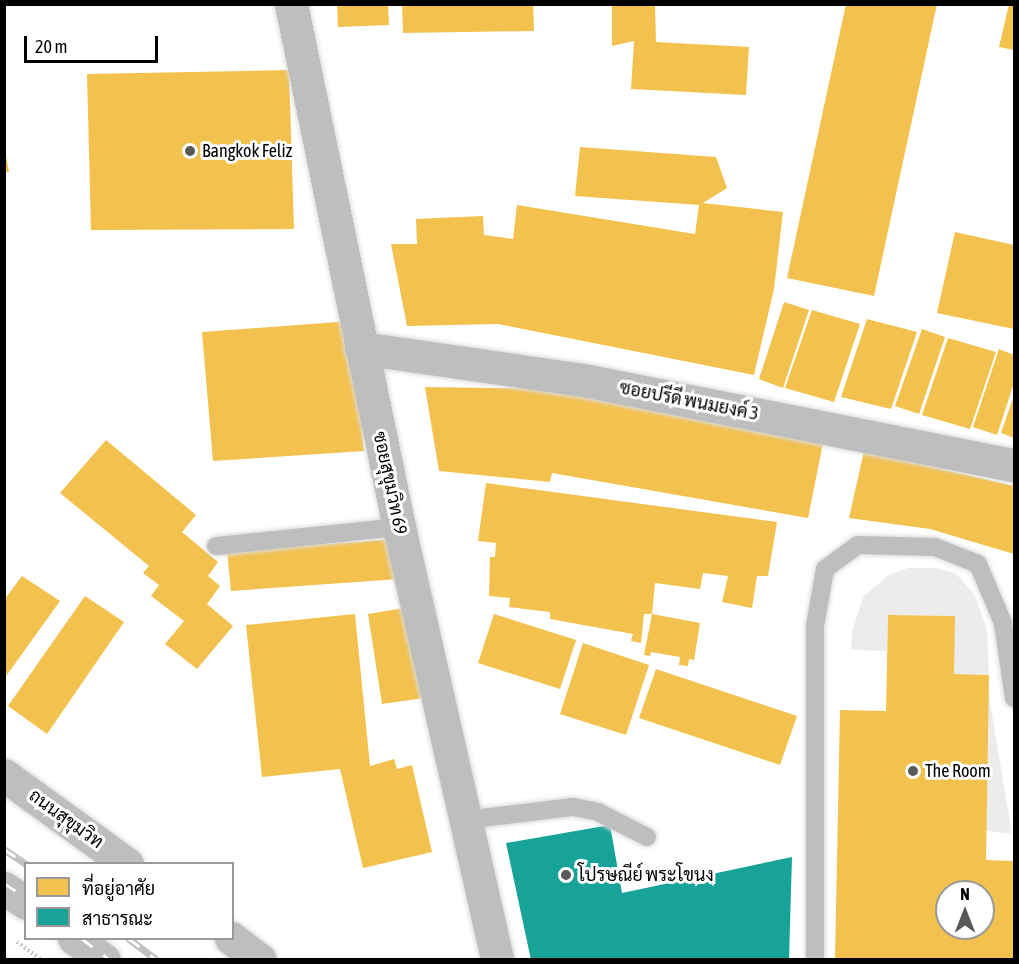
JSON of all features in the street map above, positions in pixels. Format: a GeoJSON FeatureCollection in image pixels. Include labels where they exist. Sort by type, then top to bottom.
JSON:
{"type":"FeatureCollection","features":[{"type":"Feature","properties":{"kind":"street","name":"ซอยสุขุมวิท 69"},"geometry":{"type":"LineString","coordinates":[[291,4],[399,527],[497,960]]}},
{"type":"Feature","properties":{"kind":"street","name":"ซอยปรีดี พนมยงค์ 3"},"geometry":{"type":"LineString","coordinates":[[361,348],[583,380],[1014,465]]}},
{"type":"Feature","properties":{"kind":"street","name":"ถนนสุขุมวิท"},"geometry":{"type":"LineString","coordinates":[[4,775],[124,862]]}},
{"type":"Feature","properties":{"kind":"street"},"geometry":{"type":"LineString","coordinates":[[4,888],[24,902]]}},
{"type":"Feature","properties":{"kind":"street"},"geometry":{"type":"LineString","coordinates":[[75,940],[104,960]]}},
{"type":"Feature","properties":{"kind":"street"},"geometry":{"type":"LineString","coordinates":[[232,940],[260,960]]}},
{"type":"Feature","properties":{"kind":"lane"},"geometry":{"type":"LineString","coordinates":[[216,546],[399,527]]}},
{"type":"Feature","properties":{"kind":"lane"},"geometry":{"type":"LineString","coordinates":[[815,960],[815,626],[825,569],[858,545],[935,547],[978,564],[1003,623],[1014,698]]}},
{"type":"Feature","properties":{"kind":"lane"},"geometry":{"type":"LineString","coordinates":[[465,820],[573,807],[598,812],[646,837]]}},
{"type":"Feature","properties":{"kind":"path"},"geometry":{"type":"LineString","coordinates":[[14,940],[40,960]]}},
{"type":"Feature","properties":{"kind":"shaded area"},"geometry":{"type":"Polygon","coordinates":[[[908,568],[936,568],[955,573],[975,596],[987,629],[989,675],[954,674],[954,616],[888,615],[887,651],[851,650],[852,632],[863,597],[889,575],[908,568]]]}},
{"type":"Feature","properties":{"kind":"shaded area"},"geometry":{"type":"Polygon","coordinates":[[[988,690],[1012,834],[986,831],[988,690]]]}},
{"type":"Feature","properties":{"kind":"building: ที่อยู่อาศัย"},"geometry":{"type":"Polygon","coordinates":[[[337,4],[388,4],[389,25],[338,27],[337,4]]]}},
{"type":"Feature","properties":{"kind":"building: ที่อยู่อาศัย"},"geometry":{"type":"Polygon","coordinates":[[[402,4],[533,4],[534,31],[403,33],[402,4]]]}},
{"type":"Feature","properties":{"kind":"building: ที่อยู่อาศัย"},"geometry":{"type":"Polygon","coordinates":[[[612,4],[655,4],[656,42],[749,47],[746,95],[631,89],[634,41],[612,46],[612,4]]]}},
{"type":"Feature","properties":{"kind":"building: ที่อยู่อาศัย"},"geometry":{"type":"Polygon","coordinates":[[[846,4],[937,4],[874,296],[787,278],[846,4]]]}},
{"type":"Feature","properties":{"kind":"building: ที่อยู่อาศัย"},"geometry":{"type":"Polygon","coordinates":[[[1009,4],[1014,4],[1014,50],[999,47],[1009,4]]]}},
{"type":"Feature","properties":{"kind":"building: ที่อยู่อาศัย","name":"Bangkok Feliz"},"geometry":{"type":"Polygon","coordinates":[[[289,70],[294,229],[91,230],[87,74],[289,70]]]}},
{"type":"Feature","properties":{"kind":"building: ที่อยู่อาศัย"},"geometry":{"type":"Polygon","coordinates":[[[580,147],[716,157],[727,188],[703,203],[783,212],[774,289],[754,375],[498,324],[407,326],[391,244],[417,244],[416,219],[483,216],[484,235],[513,239],[517,205],[695,234],[699,205],[575,196],[580,147]]]}},
{"type":"Feature","properties":{"kind":"building: ที่อยู่อาศัย"},"geometry":{"type":"Polygon","coordinates":[[[6,155],[9,172],[4,172],[4,156],[6,155]]]}},
{"type":"Feature","properties":{"kind":"building: ที่อยู่อาศัย"},"geometry":{"type":"Polygon","coordinates":[[[955,232],[1014,245],[1014,329],[937,313],[955,232]]]}},
{"type":"Feature","properties":{"kind":"building: ที่อยู่อาศัย"},"geometry":{"type":"Polygon","coordinates":[[[784,302],[809,310],[783,388],[759,379],[784,302]]]}},
{"type":"Feature","properties":{"kind":"building: ที่อยู่อาศัย"},"geometry":{"type":"Polygon","coordinates":[[[812,310],[860,324],[834,402],[785,388],[812,310]]]}},
{"type":"Feature","properties":{"kind":"building: ที่อยู่อาศัย"},"geometry":{"type":"Polygon","coordinates":[[[867,319],[917,332],[891,409],[841,397],[867,319]]]}},
{"type":"Feature","properties":{"kind":"building: ที่อยู่อาศัย"},"geometry":{"type":"Polygon","coordinates":[[[351,321],[364,451],[213,461],[202,332],[351,321]]]}},
{"type":"Feature","properties":{"kind":"building: ที่อยู่อาศัย"},"geometry":{"type":"Polygon","coordinates":[[[922,329],[945,337],[919,414],[895,406],[922,329]]]}},
{"type":"Feature","properties":{"kind":"building: ที่อยู่อาศัย"},"geometry":{"type":"Polygon","coordinates":[[[948,338],[996,352],[970,429],[922,415],[948,338]]]}},
{"type":"Feature","properties":{"kind":"building: ที่อยู่อาศัย"},"geometry":{"type":"Polygon","coordinates":[[[999,349],[1014,355],[1014,383],[997,435],[973,427],[999,349]]]}},
{"type":"Feature","properties":{"kind":"building: ที่อยู่อาศัย"},"geometry":{"type":"Polygon","coordinates":[[[425,387],[564,389],[823,443],[808,518],[552,473],[550,482],[439,471],[425,387]]]}},
{"type":"Feature","properties":{"kind":"building: ที่อยู่อาศัย"},"geometry":{"type":"Polygon","coordinates":[[[1014,395],[1014,438],[1001,433],[1014,395]]]}},
{"type":"Feature","properties":{"kind":"building: ที่อยู่อาศัย"},"geometry":{"type":"Polygon","coordinates":[[[106,440],[196,515],[182,532],[218,562],[208,576],[220,586],[207,604],[233,626],[197,669],[165,644],[184,621],[151,596],[159,585],[143,573],[149,566],[60,493],[106,440]]]}},
{"type":"Feature","properties":{"kind":"building: ที่อยู่อาศัย"},"geometry":{"type":"Polygon","coordinates":[[[864,451],[1014,486],[1014,554],[930,529],[849,518],[864,451]]]}},
{"type":"Feature","properties":{"kind":"building: ที่อยู่อาศัย"},"geometry":{"type":"Polygon","coordinates":[[[486,483],[777,522],[768,576],[757,576],[752,608],[722,602],[728,576],[703,573],[700,589],[655,583],[652,614],[644,614],[641,643],[631,641],[633,634],[550,619],[550,612],[509,607],[510,598],[489,596],[490,557],[495,557],[496,543],[478,541],[486,483]]]}},
{"type":"Feature","properties":{"kind":"building: ที่อยู่อาศัย"},"geometry":{"type":"Polygon","coordinates":[[[397,539],[399,579],[231,591],[227,551],[397,539]]]}},
{"type":"Feature","properties":{"kind":"building: ที่อยู่อาศัย"},"geometry":{"type":"Polygon","coordinates":[[[22,576],[60,601],[4,679],[4,600],[22,576]]]}},
{"type":"Feature","properties":{"kind":"building: ที่อยู่อาศัย"},"geometry":{"type":"Polygon","coordinates":[[[85,596],[124,622],[47,734],[8,706],[85,596]]]}},
{"type":"Feature","properties":{"kind":"building: ที่อยู่อาศัย"},"geometry":{"type":"Polygon","coordinates":[[[410,607],[424,698],[382,704],[368,614],[410,607]]]}},
{"type":"Feature","properties":{"kind":"building: ที่อยู่อาศัย"},"geometry":{"type":"Polygon","coordinates":[[[355,614],[370,766],[394,759],[397,769],[412,765],[432,852],[363,868],[340,769],[262,777],[246,625],[355,614]]]}},
{"type":"Feature","properties":{"kind":"building: ที่อยู่อาศัย"},"geometry":{"type":"Polygon","coordinates":[[[494,614],[576,640],[560,689],[478,663],[494,614]]]}},
{"type":"Feature","properties":{"kind":"building: ที่อยู่อาศัย"},"geometry":{"type":"Polygon","coordinates":[[[652,614],[700,623],[694,660],[689,659],[688,666],[679,665],[680,657],[651,652],[650,656],[644,655],[652,614]]]}},
{"type":"Feature","properties":{"kind":"building: ที่อยู่อาศัย","name":"The Room"},"geometry":{"type":"Polygon","coordinates":[[[888,615],[955,616],[954,674],[989,675],[986,860],[1014,861],[1014,960],[835,960],[840,710],[886,711],[888,615]]]}},
{"type":"Feature","properties":{"kind":"building: ที่อยู่อาศัย"},"geometry":{"type":"Polygon","coordinates":[[[583,643],[649,665],[626,735],[560,714],[583,643]]]}},
{"type":"Feature","properties":{"kind":"building: ที่อยู่อาศัย"},"geometry":{"type":"Polygon","coordinates":[[[656,669],[797,716],[780,765],[639,718],[656,669]]]}},
{"type":"Feature","properties":{"kind":"building: สาธารณะ","name":"โปรษณีย์ พระโขนง"},"geometry":{"type":"Polygon","coordinates":[[[610,825],[622,893],[792,857],[789,960],[531,960],[506,843],[610,825]]]}},
{"type":"Feature","properties":{"kind":"railway"},"geometry":{"type":"LineString","coordinates":[[4,849],[24,863]]}},
{"type":"Feature","properties":{"kind":"railway"},"geometry":{"type":"LineString","coordinates":[[4,883],[24,897]]}},
{"type":"Feature","properties":{"kind":"railway"},"geometry":{"type":"LineString","coordinates":[[84,940],[110,960]]}},
{"type":"Feature","properties":{"kind":"railway"},"geometry":{"type":"LineString","coordinates":[[131,940],[157,960]]}},
{"type":"Feature","properties":{"kind":"place","name":"Bangkok Feliz"},"geometry":{"type":"Point","coordinates":[190,151]}},
{"type":"Feature","properties":{"kind":"place","name":"The Room"},"geometry":{"type":"Point","coordinates":[913,771]}},
{"type":"Feature","properties":{"kind":"place","name":"โปรษณีย์ พระโขนง"},"geometry":{"type":"Point","coordinates":[566,875]}}]}
